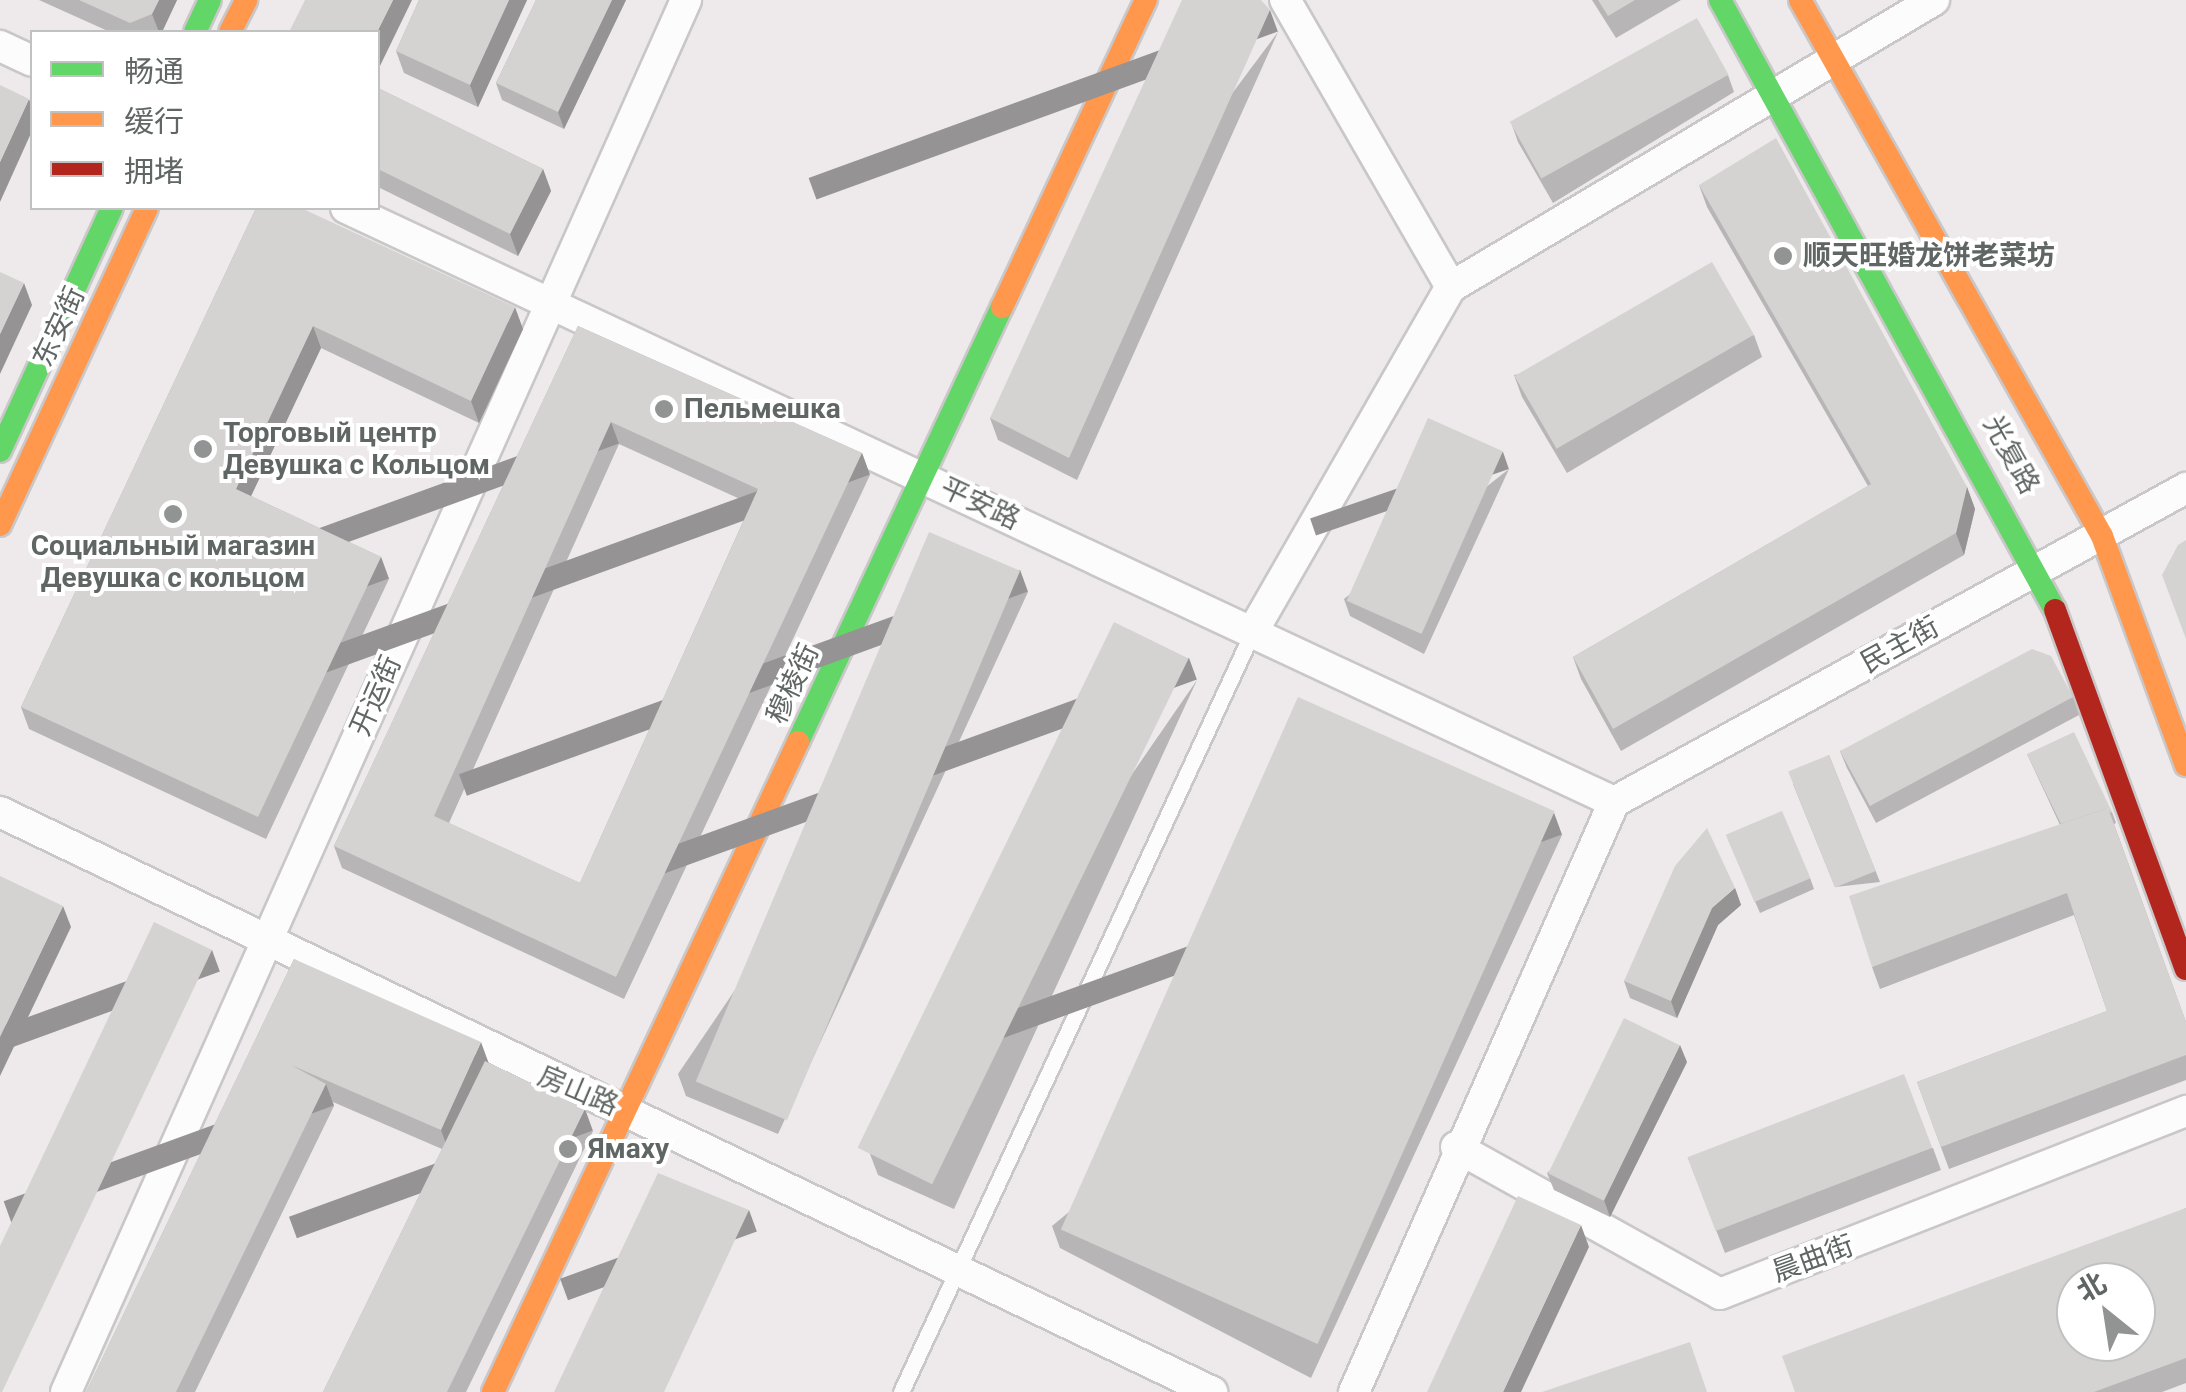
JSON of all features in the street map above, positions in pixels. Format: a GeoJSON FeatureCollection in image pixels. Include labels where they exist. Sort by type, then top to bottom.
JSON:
{"type":"FeatureCollection","features":[{"type":"Feature","properties":{"kind":"street"},"geometry":{"type":"LineString","coordinates":[[196,30],[210,0]]}},
{"type":"Feature","properties":{"kind":"street"},"geometry":{"type":"LineString","coordinates":[[231,30],[246,0]]}},
{"type":"Feature","properties":{"kind":"street","name":"开运街"},"geometry":{"type":"LineString","coordinates":[[66,1392],[686,0]]}},
{"type":"Feature","properties":{"kind":"street","name":"穆棱街"},"geometry":{"type":"LineString","coordinates":[[493,1392],[1146,0]]}},
{"type":"Feature","properties":{"kind":"street"},"geometry":{"type":"LineString","coordinates":[[1284,0],[1451,287]]}},
{"type":"Feature","properties":{"kind":"street","name":"光复路"},"geometry":{"type":"LineString","coordinates":[[1720,0],[2040,568],[2186,969]]}},
{"type":"Feature","properties":{"kind":"street","name":"光复路"},"geometry":{"type":"LineString","coordinates":[[1800,0],[2102,536],[2186,765]]}},
{"type":"Feature","properties":{"kind":"street"},"geometry":{"type":"LineString","coordinates":[[1252,631],[1451,287],[1934,0]]}},
{"type":"Feature","properties":{"kind":"street"},"geometry":{"type":"LineString","coordinates":[[0,46],[30,60]]}},
{"type":"Feature","properties":{"kind":"street","name":"东安街"},"geometry":{"type":"LineString","coordinates":[[0,452],[111,210]]}},
{"type":"Feature","properties":{"kind":"street","name":"东安街"},"geometry":{"type":"LineString","coordinates":[[0,526],[146,210]]}},
{"type":"Feature","properties":{"kind":"street","name":"平安路"},"geometry":{"type":"LineString","coordinates":[[350,210],[1614,802]]}},
{"type":"Feature","properties":{"kind":"street","name":"民主街"},"geometry":{"type":"LineString","coordinates":[[1614,802],[2186,488]]}},
{"type":"Feature","properties":{"kind":"street"},"geometry":{"type":"LineString","coordinates":[[1354,1392],[1456,1147],[1614,802]]}},
{"type":"Feature","properties":{"kind":"street","name":"房山路"},"geometry":{"type":"LineString","coordinates":[[0,812],[1212,1392]]}},
{"type":"Feature","properties":{"kind":"street","name":"晨曲街"},"geometry":{"type":"LineString","coordinates":[[1456,1147],[1720,1294],[2186,1111]]}},
{"type":"Feature","properties":{"kind":"lane"},"geometry":{"type":"LineString","coordinates":[[902,1392],[1252,631]]}},
{"type":"Feature","properties":{"kind":"building"},"geometry":{"type":"Polygon","coordinates":[[[79,0],[159,0],[152,14],[130,23],[79,0]]]}},
{"type":"Feature","properties":{"kind":"building"},"geometry":{"type":"Polygon","coordinates":[[[305,0],[393,0],[378,30],[290,30],[305,0]]]}},
{"type":"Feature","properties":{"kind":"building"},"geometry":{"type":"Polygon","coordinates":[[[419,0],[509,0],[470,85],[396,51],[419,0]]]}},
{"type":"Feature","properties":{"kind":"building"},"geometry":{"type":"Polygon","coordinates":[[[536,0],[612,0],[558,112],[496,83],[536,0]]]}},
{"type":"Feature","properties":{"kind":"building"},"geometry":{"type":"Polygon","coordinates":[[[1182,0],[1261,0],[1270,10],[1069,458],[990,418],[1182,0]]]}},
{"type":"Feature","properties":{"kind":"building"},"geometry":{"type":"Polygon","coordinates":[[[1598,0],[1635,0],[1608,16],[1598,0]]]}},
{"type":"Feature","properties":{"kind":"building"},"geometry":{"type":"Polygon","coordinates":[[[1697,18],[1729,75],[1541,179],[1510,122],[1697,18]]]}},
{"type":"Feature","properties":{"kind":"building"},"geometry":{"type":"Polygon","coordinates":[[[0,85],[29,99],[0,162],[0,85]]]}},
{"type":"Feature","properties":{"kind":"building"},"geometry":{"type":"Polygon","coordinates":[[[380,89],[543,169],[510,234],[380,170],[380,89]]]}},
{"type":"Feature","properties":{"kind":"building"},"geometry":{"type":"Polygon","coordinates":[[[1776,138],[1967,487],[1956,533],[1613,729],[1573,657],[1871,484],[1699,185],[1776,138]]]}},
{"type":"Feature","properties":{"kind":"building"},"geometry":{"type":"Polygon","coordinates":[[[255,210],[305,210],[515,307],[471,401],[313,326],[236,489],[381,557],[258,817],[21,707],[255,210]]]}},
{"type":"Feature","properties":{"kind":"building"},"geometry":{"type":"Polygon","coordinates":[[[1712,262],[1754,335],[1557,449],[1515,376],[1712,262]]]}},
{"type":"Feature","properties":{"kind":"building"},"geometry":{"type":"Polygon","coordinates":[[[0,272],[24,283],[0,334],[0,272]]]}},
{"type":"Feature","properties":{"kind":"building"},"geometry":{"type":"Polygon","coordinates":[[[578,326],[862,453],[616,977],[334,846],[578,326]],[[611,422],[434,816],[580,883],[758,489],[611,422]]]}},
{"type":"Feature","properties":{"kind":"building"},"geometry":{"type":"Polygon","coordinates":[[[1428,418],[1503,451],[1422,634],[1347,601],[1428,418]]]}},
{"type":"Feature","properties":{"kind":"building"},"geometry":{"type":"Polygon","coordinates":[[[929,532],[1020,571],[787,1120],[696,1082],[929,532]]]}},
{"type":"Feature","properties":{"kind":"building"},"geometry":{"type":"Polygon","coordinates":[[[2186,540],[2186,639],[2162,575],[2178,545],[2186,540]]]}},
{"type":"Feature","properties":{"kind":"building"},"geometry":{"type":"Polygon","coordinates":[[[1114,622],[1189,658],[932,1184],[858,1148],[1114,622]]]}},
{"type":"Feature","properties":{"kind":"building"},"geometry":{"type":"Polygon","coordinates":[[[2032,649],[2051,656],[2073,697],[1870,806],[1840,751],[2032,649]]]}},
{"type":"Feature","properties":{"kind":"building"},"geometry":{"type":"Polygon","coordinates":[[[1298,697],[1555,811],[1318,1344],[1061,1230],[1298,697]]]}},
{"type":"Feature","properties":{"kind":"building"},"geometry":{"type":"Polygon","coordinates":[[[2074,732],[2112,812],[2108,808],[2061,824],[2027,754],[2074,732]]]}},
{"type":"Feature","properties":{"kind":"building"},"geometry":{"type":"Polygon","coordinates":[[[1829,755],[1876,871],[1835,887],[1788,771],[1829,755]]]}},
{"type":"Feature","properties":{"kind":"building"},"geometry":{"type":"Polygon","coordinates":[[[2108,808],[2186,1022],[2186,1055],[1941,1147],[1917,1082],[2107,1011],[2067,893],[1872,967],[1849,896],[2108,808]]]}},
{"type":"Feature","properties":{"kind":"building"},"geometry":{"type":"Polygon","coordinates":[[[1782,811],[1811,878],[1754,902],[1726,835],[1782,811]]]}},
{"type":"Feature","properties":{"kind":"building"},"geometry":{"type":"Polygon","coordinates":[[[1707,828],[1735,888],[1712,908],[1671,1001],[1624,981],[1675,866],[1707,828]]]}},
{"type":"Feature","properties":{"kind":"building"},"geometry":{"type":"Polygon","coordinates":[[[0,876],[63,906],[0,1037],[0,876]]]}},
{"type":"Feature","properties":{"kind":"building"},"geometry":{"type":"Polygon","coordinates":[[[154,922],[212,950],[0,1392],[0,1246],[154,922]]]}},
{"type":"Feature","properties":{"kind":"building"},"geometry":{"type":"Polygon","coordinates":[[[294,959],[481,1042],[441,1130],[291,1065],[326,1084],[176,1392],[86,1392],[294,959]]]}},
{"type":"Feature","properties":{"kind":"building"},"geometry":{"type":"Polygon","coordinates":[[[1624,1018],[1680,1045],[1604,1201],[1548,1173],[1624,1018]]]}},
{"type":"Feature","properties":{"kind":"building"},"geometry":{"type":"Polygon","coordinates":[[[485,1061],[585,1109],[447,1392],[323,1392],[485,1061]]]}},
{"type":"Feature","properties":{"kind":"building"},"geometry":{"type":"Polygon","coordinates":[[[1904,1074],[1932,1148],[1716,1231],[1687,1157],[1904,1074]]]}},
{"type":"Feature","properties":{"kind":"building"},"geometry":{"type":"Polygon","coordinates":[[[658,1173],[749,1210],[664,1392],[554,1392],[658,1173]]]}},
{"type":"Feature","properties":{"kind":"building"},"geometry":{"type":"Polygon","coordinates":[[[1518,1196],[1581,1225],[1503,1392],[1427,1392],[1518,1196]]]}},
{"type":"Feature","properties":{"kind":"building"},"geometry":{"type":"Polygon","coordinates":[[[2186,1208],[2186,1358],[2094,1392],[1795,1392],[1782,1356],[2186,1208]]]}},
{"type":"Feature","properties":{"kind":"building"},"geometry":{"type":"Polygon","coordinates":[[[1690,1342],[1707,1392],[1542,1392],[1690,1342]]]}},
{"type":"Feature","properties":{"kind":"traffic: fast"},"geometry":{"type":"LineString","coordinates":[[196,30],[210,0]]}},
{"type":"Feature","properties":{"kind":"traffic: fast"},"geometry":{"type":"LineString","coordinates":[[1720,0],[2055,610]]}},
{"type":"Feature","properties":{"kind":"traffic: fast"},"geometry":{"type":"LineString","coordinates":[[0,451],[111,210]]}},
{"type":"Feature","properties":{"kind":"traffic: fast"},"geometry":{"type":"LineString","coordinates":[[798,742],[1002,307]]}},
{"type":"Feature","properties":{"kind":"traffic: slow"},"geometry":{"type":"LineString","coordinates":[[231,30],[246,0]]}},
{"type":"Feature","properties":{"kind":"traffic: slow"},"geometry":{"type":"LineString","coordinates":[[1002,307],[1146,0]]}},
{"type":"Feature","properties":{"kind":"traffic: slow"},"geometry":{"type":"LineString","coordinates":[[1800,0],[2102,536],[2186,765]]}},
{"type":"Feature","properties":{"kind":"traffic: slow"},"geometry":{"type":"LineString","coordinates":[[0,525],[146,210]]}},
{"type":"Feature","properties":{"kind":"traffic: slow"},"geometry":{"type":"LineString","coordinates":[[493,1392],[798,742]]}},
{"type":"Feature","properties":{"kind":"traffic: jam"},"geometry":{"type":"LineString","coordinates":[[2055,610],[2186,969]]}},
{"type":"Feature","properties":{"kind":"place","name":"顺天旺婚龙饼老菜坊"},"geometry":{"type":"Point","coordinates":[1783,256]}},
{"type":"Feature","properties":{"kind":"place","name":"Пельмешка"},"geometry":{"type":"Point","coordinates":[664,409]}},
{"type":"Feature","properties":{"kind":"place","name":"Торговый центр Девушка с Кольцом"},"geometry":{"type":"Point","coordinates":[203,449]}},
{"type":"Feature","properties":{"kind":"place","name":"Социальный магазин Девушка с кольцом"},"geometry":{"type":"Point","coordinates":[173,514]}},
{"type":"Feature","properties":{"kind":"place","name":"Ямаху"},"geometry":{"type":"Point","coordinates":[568,1149]}}]}
